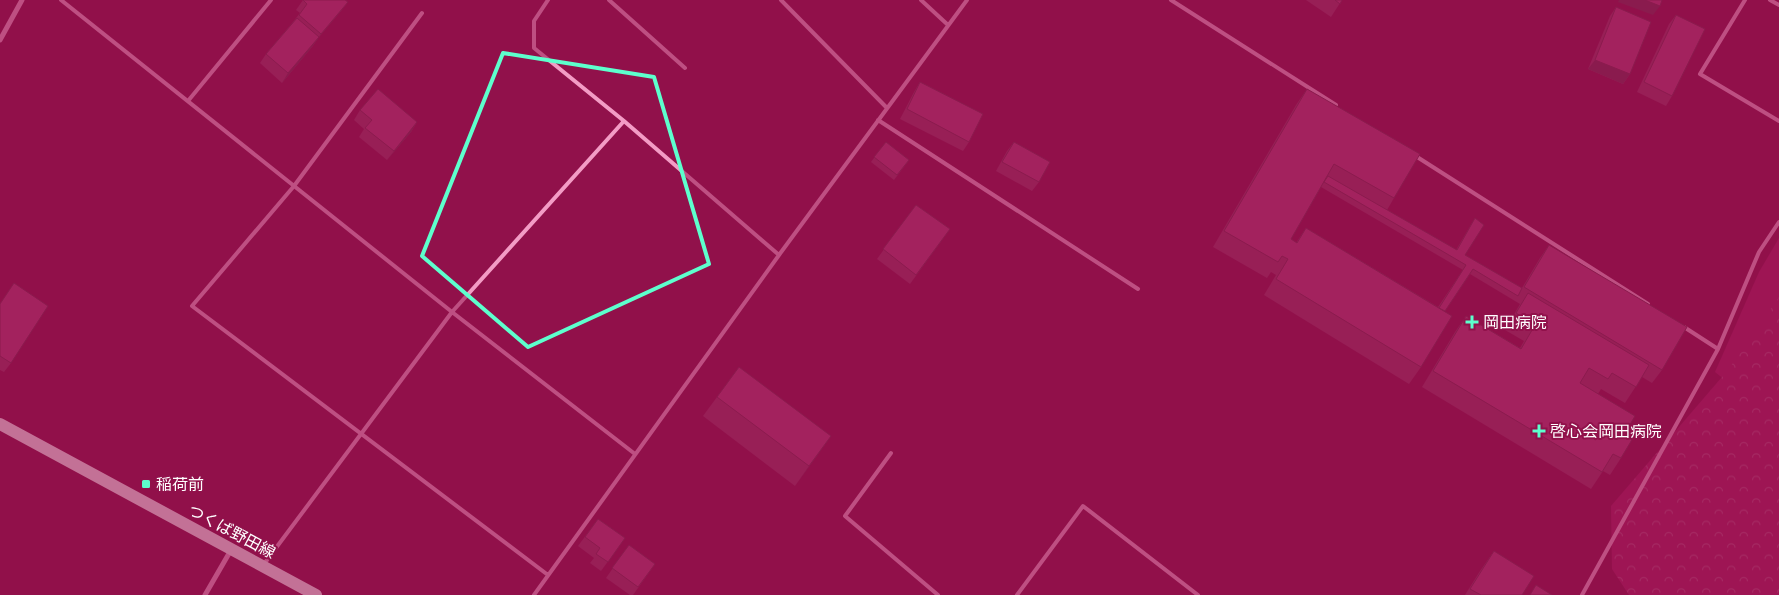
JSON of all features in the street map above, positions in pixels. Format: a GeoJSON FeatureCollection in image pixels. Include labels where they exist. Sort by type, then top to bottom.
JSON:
{"type":"FeatureCollection","features":[{"type":"Feature","properties":{"kind":"main road","name":"つくば野田線"},"geometry":{"type":"LineString","coordinates":[[0,424],[316,595]]}},
{"type":"Feature","properties":{"kind":"street"},"geometry":{"type":"LineString","coordinates":[[0,40],[22,0]]}},
{"type":"Feature","properties":{"kind":"street"},"geometry":{"type":"LineString","coordinates":[[205,595],[231,549]]}},
{"type":"Feature","properties":{"kind":"lane"},"geometry":{"type":"LineString","coordinates":[[61,0],[452,312],[635,454]]}},
{"type":"Feature","properties":{"kind":"lane"},"geometry":{"type":"LineString","coordinates":[[188,101],[270,0]]}},
{"type":"Feature","properties":{"kind":"lane"},"geometry":{"type":"LineString","coordinates":[[548,0],[534,21],[534,48],[624,121],[779,255]]}},
{"type":"Feature","properties":{"kind":"lane"},"geometry":{"type":"LineString","coordinates":[[609,0],[685,68]]}},
{"type":"Feature","properties":{"kind":"lane"},"geometry":{"type":"LineString","coordinates":[[781,0],[887,108]]}},
{"type":"Feature","properties":{"kind":"lane"},"geometry":{"type":"LineString","coordinates":[[921,0],[948,25]]}},
{"type":"Feature","properties":{"kind":"lane"},"geometry":{"type":"LineString","coordinates":[[534,595],[779,255],[967,0]]}},
{"type":"Feature","properties":{"kind":"lane"},"geometry":{"type":"LineString","coordinates":[[1171,0],[1339,107]]}},
{"type":"Feature","properties":{"kind":"lane"},"geometry":{"type":"LineString","coordinates":[[1745,0],[1700,74],[1779,121]]}},
{"type":"Feature","properties":{"kind":"lane"},"geometry":{"type":"LineString","coordinates":[[1770,0],[1779,5]]}},
{"type":"Feature","properties":{"kind":"lane"},"geometry":{"type":"LineString","coordinates":[[422,13],[294,186],[192,306],[548,575]]}},
{"type":"Feature","properties":{"kind":"lane"},"geometry":{"type":"LineString","coordinates":[[878,120],[1138,289]]}},
{"type":"Feature","properties":{"kind":"lane"},"geometry":{"type":"LineString","coordinates":[[262,566],[452,312],[624,121]]}},
{"type":"Feature","properties":{"kind":"lane"},"geometry":{"type":"LineString","coordinates":[[1406,150],[1650,306]]}},
{"type":"Feature","properties":{"kind":"lane"},"geometry":{"type":"LineString","coordinates":[[1582,595],[1718,349],[1759,252],[1779,222]]}},
{"type":"Feature","properties":{"kind":"lane"},"geometry":{"type":"LineString","coordinates":[[1676,322],[1718,349]]}},
{"type":"Feature","properties":{"kind":"lane"},"geometry":{"type":"LineString","coordinates":[[891,453],[845,516],[938,595]]}},
{"type":"Feature","properties":{"kind":"lane"},"geometry":{"type":"LineString","coordinates":[[1017,595],[1083,506],[1198,595]]}},
{"type":"Feature","properties":{"kind":"highlighted area"},"geometry":{"type":"Polygon","coordinates":[[[503,53],[654,77],[709,264],[528,347],[422,256],[503,53]]]}},
{"type":"Feature","properties":{"kind":"green space"},"geometry":{"type":"Polygon","coordinates":[[[1779,238],[1779,423],[1715,372],[1759,272],[1779,238]]]}},
{"type":"Feature","properties":{"kind":"green space"},"geometry":{"type":"Polygon","coordinates":[[[1779,297],[1779,595],[1629,595],[1612,569],[1611,506],[1728,370],[1779,297]]]}},
{"type":"Feature","properties":{"kind":"building"},"geometry":{"type":"Polygon","coordinates":[[[303,0],[345,0],[348,2],[321,34],[299,15],[307,4],[303,0]]]}},
{"type":"Feature","properties":{"kind":"building"},"geometry":{"type":"Polygon","coordinates":[[[1645,0],[1662,0],[1660,6],[1645,0]]]}},
{"type":"Feature","properties":{"kind":"building"},"geometry":{"type":"Polygon","coordinates":[[[1616,7],[1651,22],[1630,74],[1595,60],[1616,7]]]}},
{"type":"Feature","properties":{"kind":"building"},"geometry":{"type":"Polygon","coordinates":[[[1676,15],[1705,29],[1672,96],[1644,82],[1676,15]]]}},
{"type":"Feature","properties":{"kind":"building"},"geometry":{"type":"Polygon","coordinates":[[[297,18],[319,37],[288,73],[266,54],[297,18]]]}},
{"type":"Feature","properties":{"kind":"building"},"geometry":{"type":"Polygon","coordinates":[[[920,82],[983,114],[969,142],[907,109],[920,82]]]}},
{"type":"Feature","properties":{"kind":"building"},"geometry":{"type":"Polygon","coordinates":[[[378,89],[417,122],[394,151],[365,128],[372,120],[360,110],[378,89]]]}},
{"type":"Feature","properties":{"kind":"building"},"geometry":{"type":"Polygon","coordinates":[[[1307,89],[1420,154],[1394,198],[1334,164],[1291,239],[1297,243],[1306,228],[1452,316],[1421,367],[1276,279],[1288,259],[1282,256],[1278,262],[1224,231],[1307,89]]]}},
{"type":"Feature","properties":{"kind":"building"},"geometry":{"type":"Polygon","coordinates":[[[886,142],[909,160],[897,175],[874,157],[886,142]]]}},
{"type":"Feature","properties":{"kind":"building"},"geometry":{"type":"Polygon","coordinates":[[[1014,142],[1050,162],[1039,182],[1002,162],[1014,142]]]}},
{"type":"Feature","properties":{"kind":"building"},"geometry":{"type":"Polygon","coordinates":[[[1328,176],[1457,250],[1475,218],[1484,225],[1465,255],[1522,288],[1518,296],[1473,269],[1445,311],[1439,308],[1466,265],[1324,182],[1328,176]]]}},
{"type":"Feature","properties":{"kind":"building"},"geometry":{"type":"Polygon","coordinates":[[[916,205],[950,229],[916,275],[883,249],[916,205]]]}},
{"type":"Feature","properties":{"kind":"building"},"geometry":{"type":"Polygon","coordinates":[[[1549,245],[1687,327],[1662,370],[1524,287],[1549,245]]]}},
{"type":"Feature","properties":{"kind":"building"},"geometry":{"type":"Polygon","coordinates":[[[14,283],[48,306],[11,363],[0,356],[0,304],[14,283]]]}},
{"type":"Feature","properties":{"kind":"building"},"geometry":{"type":"Polygon","coordinates":[[[1528,293],[1649,365],[1636,387],[1612,373],[1608,379],[1589,368],[1580,383],[1635,416],[1625,433],[1633,438],[1621,458],[1613,454],[1602,472],[1433,371],[1466,316],[1521,349],[1535,325],[1516,313],[1528,293]]]}},
{"type":"Feature","properties":{"kind":"building"},"geometry":{"type":"Polygon","coordinates":[[[739,367],[831,436],[809,466],[717,397],[739,367]]]}},
{"type":"Feature","properties":{"kind":"building"},"geometry":{"type":"Polygon","coordinates":[[[598,519],[625,538],[608,562],[596,554],[600,548],[585,537],[598,519]]]}},
{"type":"Feature","properties":{"kind":"building"},"geometry":{"type":"Polygon","coordinates":[[[629,545],[655,564],[638,587],[612,568],[629,545]]]}},
{"type":"Feature","properties":{"kind":"building"},"geometry":{"type":"Polygon","coordinates":[[[1494,551],[1534,576],[1522,595],[1481,595],[1470,589],[1494,551]]]}},
{"type":"Feature","properties":{"kind":"building"},"geometry":{"type":"Polygon","coordinates":[[[1536,585],[1552,595],[1530,595],[1536,585]]]}},
{"type":"Feature","properties":{"kind":"place","name":"岡田病院"},"geometry":{"type":"Point","coordinates":[1472,322]}},
{"type":"Feature","properties":{"kind":"place","name":"啓心会岡田病院"},"geometry":{"type":"Point","coordinates":[1539,431]}},
{"type":"Feature","properties":{"kind":"place","name":"稲荷前"},"geometry":{"type":"Point","coordinates":[146,484]}}]}
